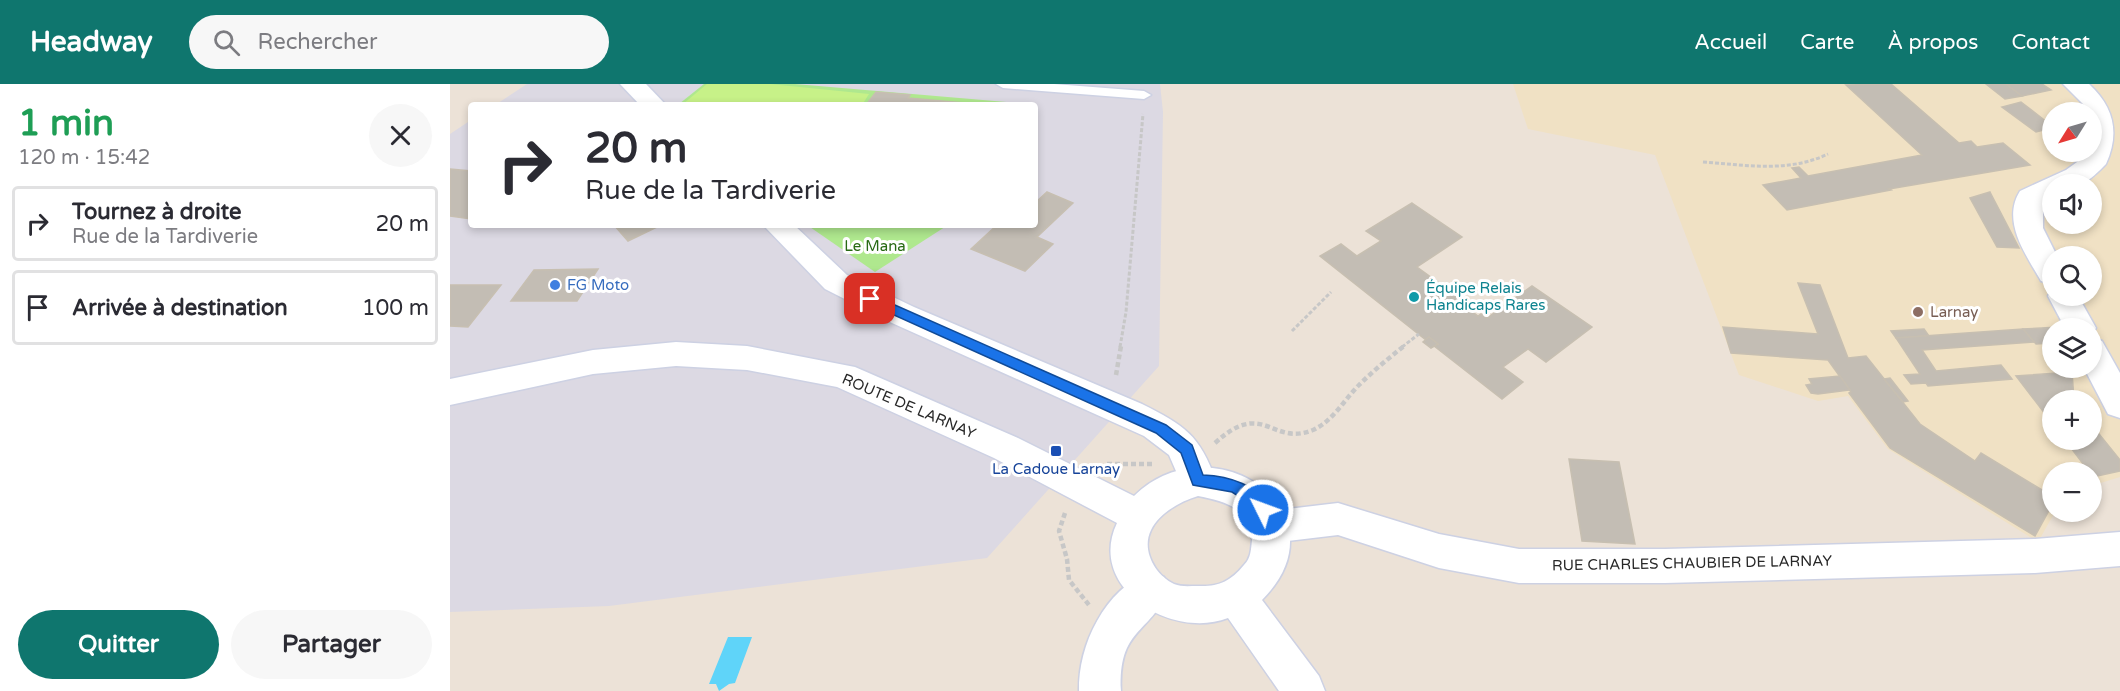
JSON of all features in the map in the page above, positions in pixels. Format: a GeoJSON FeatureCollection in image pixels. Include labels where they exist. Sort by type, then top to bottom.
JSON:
{"type":"FeatureCollection","features":[{"type":"Feature","properties":{"kind":"street"},"geometry":{"type":"LineString","coordinates":[[632,84],[651,102]]}},
{"type":"Feature","properties":{"kind":"street"},"geometry":{"type":"LineString","coordinates":[[2075,84],[2101,112],[2106,125],[2104,141],[2087,170],[2078,174]]}},
{"type":"Feature","properties":{"kind":"street"},"geometry":{"type":"LineString","coordinates":[[2042,191],[2030,197],[2025,210],[2026,224],[2042,255]]}},
{"type":"Feature","properties":{"kind":"street"},"geometry":{"type":"LineString","coordinates":[[780,228],[836,282],[903,315],[1130,413],[1176,439],[1204,464],[1217,482],[1236,487],[1251,497],[1263,510],[1271,526],[1272,546],[1267,566],[1254,583],[1236,597],[1214,605],[1191,607],[1169,601],[1150,590],[1137,574],[1130,555],[1131,535],[1138,516],[1164,492],[1204,464]]}},
{"type":"Feature","properties":{"kind":"street","name":"ROUTE DE LARNAY"},"geometry":{"type":"LineString","coordinates":[[450,392],[593,362],[676,354],[757,360],[843,376],[1006,448],[1138,516]]}},
{"type":"Feature","properties":{"kind":"street"},"geometry":{"type":"LineString","coordinates":[[2102,370],[2120,405]]}},
{"type":"Feature","properties":{"kind":"street","name":"RUE CHARLES CHAUBIER DE LARNAY"},"geometry":{"type":"LineString","coordinates":[[1271,526],[1338,519],[1439,551],[1519,566],[1665,566],[2035,556],[2120,549]]}},
{"type":"Feature","properties":{"kind":"street"},"geometry":{"type":"LineString","coordinates":[[1100,691],[1101,658],[1110,633],[1127,610],[1150,590]]}},
{"type":"Feature","properties":{"kind":"street"},"geometry":{"type":"LineString","coordinates":[[1236,597],[1304,691]]}},
{"type":"Feature","properties":{"kind":"lane"},"geometry":{"type":"LineString","coordinates":[[1003,84],[1144,96]]}},
{"type":"Feature","properties":{"kind":"path"},"geometry":{"type":"LineString","coordinates":[[1130,413],[1118,398],[1114,382],[1126,312],[1144,96]]}},
{"type":"Feature","properties":{"kind":"path"},"geometry":{"type":"LineString","coordinates":[[1702,162],[1778,166],[1817,160],[1828,154]]}},
{"type":"Feature","properties":{"kind":"path"},"geometry":{"type":"LineString","coordinates":[[1292,331],[1331,292]]}},
{"type":"Feature","properties":{"kind":"path"},"geometry":{"type":"LineString","coordinates":[[1204,464],[1227,429],[1239,424],[1256,422],[1299,433],[1319,426],[1365,380],[1419,334]]}},
{"type":"Feature","properties":{"kind":"shaded area"},"geometry":{"type":"Polygon","coordinates":[[[527,84],[1160,84],[1163,112],[1159,366],[987,558],[609,606],[450,612],[450,134],[468,122],[468,228],[1038,228],[1038,102],[500,102],[527,84]]]}},
{"type":"Feature","properties":{"kind":"shaded area","name":"Larnay"},"geometry":{"type":"Polygon","coordinates":[[[1513,84],[2120,84],[2120,477],[2102,483],[2102,462],[2042,462],[2042,522],[2049,522],[2038,542],[1888,449],[1848,396],[1818,401],[1739,375],[1655,155],[1528,129],[1513,84]]]}},
{"type":"Feature","properties":{"kind":"green space"},"geometry":{"type":"Polygon","coordinates":[[[704,84],[795,84],[1006,102],[682,102],[704,84]]]}},
{"type":"Feature","properties":{"kind":"green space"},"geometry":{"type":"Polygon","coordinates":[[[707,84],[770,84],[869,94],[864,102],[685,102],[707,84]]]}},
{"type":"Feature","properties":{"kind":"green space","name":"Le Mana"},"geometry":{"type":"Polygon","coordinates":[[[811,228],[943,228],[875,272],[811,228]]]}},
{"type":"Feature","properties":{"kind":"water"},"geometry":{"type":"Polygon","coordinates":[[[728,637],[752,637],[735,683],[719,691],[716,684],[709,684],[728,637]]]}},
{"type":"Feature","properties":{"kind":"building"},"geometry":{"type":"Polygon","coordinates":[[[1891,84],[1959,143],[1971,141],[1977,147],[2003,143],[2030,165],[1889,189],[1891,190],[1787,210],[1763,185],[1801,178],[1792,168],[1799,167],[1808,176],[1922,155],[1846,85],[1891,84]]]}},
{"type":"Feature","properties":{"kind":"building"},"geometry":{"type":"Polygon","coordinates":[[[1986,84],[2006,84],[2022,96],[2005,99],[1986,84]]]}},
{"type":"Feature","properties":{"kind":"building"},"geometry":{"type":"Polygon","coordinates":[[[2006,84],[2042,84],[2051,90],[2022,96],[2006,84]]]}},
{"type":"Feature","properties":{"kind":"building"},"geometry":{"type":"Polygon","coordinates":[[[876,92],[910,95],[908,98],[954,102],[868,102],[876,92]]]}},
{"type":"Feature","properties":{"kind":"building"},"geometry":{"type":"Polygon","coordinates":[[[2021,102],[2042,118],[2042,130],[2036,132],[2002,107],[2021,102]]]}},
{"type":"Feature","properties":{"kind":"building"},"geometry":{"type":"Polygon","coordinates":[[[450,169],[468,171],[468,219],[450,216],[450,169]]]}},
{"type":"Feature","properties":{"kind":"building"},"geometry":{"type":"Polygon","coordinates":[[[1047,192],[1073,203],[1037,237],[1053,244],[1025,271],[971,249],[994,228],[1038,228],[1038,200],[1047,192]]]}},
{"type":"Feature","properties":{"kind":"building"},"geometry":{"type":"Polygon","coordinates":[[[1990,192],[2019,248],[1997,247],[1970,198],[1990,192]]]}},
{"type":"Feature","properties":{"kind":"building","name":"Équipe Relais Handicaps Rares"},"geometry":{"type":"Polygon","coordinates":[[[1412,203],[1462,237],[1417,267],[1472,307],[1470,310],[1478,316],[1481,314],[1487,318],[1532,286],[1592,327],[1546,362],[1528,349],[1503,367],[1523,382],[1502,399],[1434,346],[1438,344],[1429,337],[1426,340],[1320,256],[1341,244],[1357,256],[1381,241],[1366,231],[1412,203]]]}},
{"type":"Feature","properties":{"kind":"building"},"geometry":{"type":"Polygon","coordinates":[[[617,228],[655,228],[628,241],[617,228]]]}},
{"type":"Feature","properties":{"kind":"building","name":"FG Moto"},"geometry":{"type":"Polygon","coordinates":[[[598,269],[577,301],[511,301],[534,270],[598,269]]]}},
{"type":"Feature","properties":{"kind":"building"},"geometry":{"type":"Polygon","coordinates":[[[1798,283],[1820,285],[1848,358],[1866,356],[1920,424],[1975,461],[1981,453],[2042,490],[2043,522],[2035,536],[1890,448],[1849,393],[1851,392],[1828,360],[1731,353],[1723,327],[1818,334],[1798,283]]]}},
{"type":"Feature","properties":{"kind":"building"},"geometry":{"type":"Polygon","coordinates":[[[450,285],[501,285],[468,327],[450,326],[450,285]]]}},
{"type":"Feature","properties":{"kind":"building"},"geometry":{"type":"Polygon","coordinates":[[[2042,328],[2042,344],[2036,344],[2023,329],[2042,328]]]}},
{"type":"Feature","properties":{"kind":"building"},"geometry":{"type":"Polygon","coordinates":[[[1924,329],[1929,336],[1896,338],[1891,331],[1924,329]]]}},
{"type":"Feature","properties":{"kind":"building"},"geometry":{"type":"Polygon","coordinates":[[[2023,329],[2034,342],[1922,350],[1936,371],[2001,365],[2012,379],[1928,386],[1926,383],[1911,384],[1904,375],[1920,374],[1896,338],[2023,329]]]}},
{"type":"Feature","properties":{"kind":"building"},"geometry":{"type":"Polygon","coordinates":[[[1429,337],[1438,344],[1431,348],[1423,342],[1429,337]]]}},
{"type":"Feature","properties":{"kind":"building"},"geometry":{"type":"Polygon","coordinates":[[[2042,374],[2042,378],[2072,378],[2073,390],[2042,390],[2042,410],[2016,376],[2042,374]]]}},
{"type":"Feature","properties":{"kind":"building"},"geometry":{"type":"Polygon","coordinates":[[[1840,376],[1850,390],[1818,394],[1811,393],[1806,385],[1812,384],[1809,379],[1840,376]]]}},
{"type":"Feature","properties":{"kind":"building"},"geometry":{"type":"Polygon","coordinates":[[[1890,378],[1908,401],[1903,402],[1884,379],[1890,378]]]}},
{"type":"Feature","properties":{"kind":"building"},"geometry":{"type":"Polygon","coordinates":[[[2102,438],[2120,460],[2120,471],[2102,475],[2102,462],[2082,462],[2073,450],[2102,450],[2102,438]]]}},
{"type":"Feature","properties":{"kind":"building"},"geometry":{"type":"Polygon","coordinates":[[[1569,459],[1619,462],[1635,544],[1582,541],[1569,459]]]}},
{"type":"Feature","properties":{"kind":"place","name":"FG Moto"},"geometry":{"type":"Point","coordinates":[555,285]}},
{"type":"Feature","properties":{"kind":"place","name":"Équipe Relais Handicaps Rares"},"geometry":{"type":"Point","coordinates":[1414,297]}},
{"type":"Feature","properties":{"kind":"place","name":"Larnay"},"geometry":{"type":"Point","coordinates":[1918,312]}},
{"type":"Feature","properties":{"kind":"place","name":"La Cadoue Larnay"},"geometry":{"type":"Point","coordinates":[1056,451]}},
{"type":"Feature","properties":{"kind":"route"},"geometry":{"type":"LineString","coordinates":[[870,299],[1130,413],[1161,429],[1187,449],[1198,481],[1217,482],[1236,487],[1251,497],[1263,510]]}}]}
